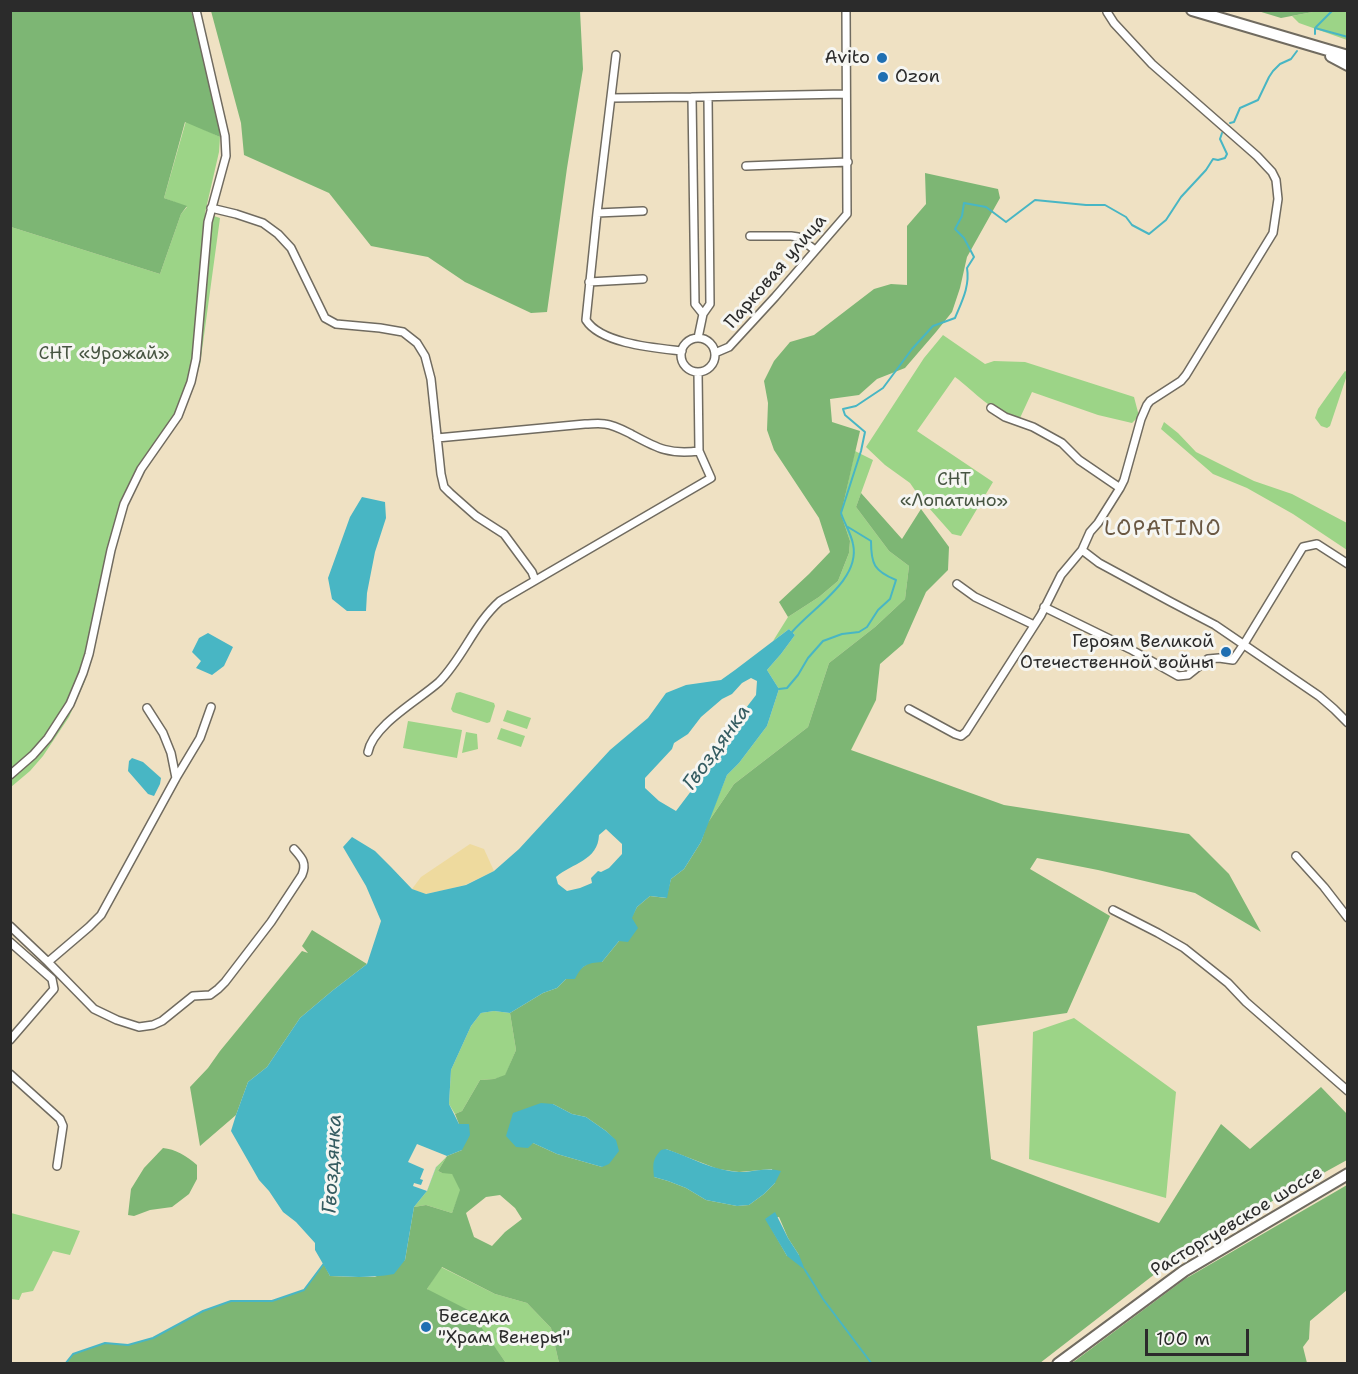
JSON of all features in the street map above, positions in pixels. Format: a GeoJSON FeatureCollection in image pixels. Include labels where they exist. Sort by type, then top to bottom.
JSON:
{"type":"FeatureCollection","features":[{"type":"Feature","properties":{"kind":"main road"},"geometry":{"type":"LineString","coordinates":[[1192,10],[1347,56]]}},
{"type":"Feature","properties":{"kind":"main road"},"geometry":{"type":"LineString","coordinates":[[1306,44],[1347,65]]}},
{"type":"Feature","properties":{"kind":"main road","name":"Расторгуевское шоссе"},"geometry":{"type":"LineString","coordinates":[[1058,1364],[1184,1271],[1347,1174]]}},
{"type":"Feature","properties":{"kind":"street"},"geometry":{"type":"LineString","coordinates":[[10,775],[48,738],[70,704],[89,654],[111,550],[124,504],[141,469],[178,416],[191,382],[196,359],[208,222],[226,156],[225,136],[196,10]]}},
{"type":"Feature","properties":{"kind":"street","name":"Парковая улица"},"geometry":{"type":"LineString","coordinates":[[715,353],[729,347],[847,214],[846,10]]}},
{"type":"Feature","properties":{"kind":"street"},"geometry":{"type":"LineString","coordinates":[[909,709],[955,734],[961,736],[966,732],[1041,615],[1061,575],[1082,550],[1090,532],[1120,488],[1147,405],[1186,375],[1273,233],[1278,199],[1276,180],[1272,171],[1234,134],[1152,64],[1105,11]]}},
{"type":"Feature","properties":{"kind":"street"},"geometry":{"type":"LineString","coordinates":[[616,55],[586,320],[590,326],[620,342],[682,351]]}},
{"type":"Feature","properties":{"kind":"street"},"geometry":{"type":"LineString","coordinates":[[611,98],[846,94]]}},
{"type":"Feature","properties":{"kind":"street"},"geometry":{"type":"LineString","coordinates":[[698,339],[703,314],[710,304],[708,97]]}},
{"type":"Feature","properties":{"kind":"street"},"geometry":{"type":"LineString","coordinates":[[692,98],[695,304],[703,314]]}},
{"type":"Feature","properties":{"kind":"street"},"geometry":{"type":"LineString","coordinates":[[746,166],[848,162]]}},
{"type":"Feature","properties":{"kind":"street"},"geometry":{"type":"LineString","coordinates":[[211,208],[263,223],[278,234],[291,248],[325,318],[336,324],[403,332],[417,343],[426,356],[431,379],[444,487],[476,516],[504,534],[532,572],[535,580]]}},
{"type":"Feature","properties":{"kind":"street"},"geometry":{"type":"LineString","coordinates":[[597,213],[642,211]]}},
{"type":"Feature","properties":{"kind":"street"},"geometry":{"type":"LineString","coordinates":[[750,236],[798,237],[815,250]]}},
{"type":"Feature","properties":{"kind":"street"},"geometry":{"type":"LineString","coordinates":[[589,282],[643,279]]}},
{"type":"Feature","properties":{"kind":"street"},"geometry":{"type":"LineString","coordinates":[[698,339],[706,340],[711,344],[715,353],[713,364],[708,369],[698,372],[689,369],[681,358],[688,341],[698,339]]}},
{"type":"Feature","properties":{"kind":"street"},"geometry":{"type":"LineString","coordinates":[[368,752],[369,746],[383,728],[439,682],[481,621],[501,600],[711,478],[699,451],[698,372]]}},
{"type":"Feature","properties":{"kind":"street"},"geometry":{"type":"LineString","coordinates":[[991,408],[1005,417],[1062,443],[1079,460],[1120,488]]}},
{"type":"Feature","properties":{"kind":"street"},"geometry":{"type":"LineString","coordinates":[[437,438],[606,424],[622,429],[669,452],[699,451]]}},
{"type":"Feature","properties":{"kind":"street"},"geometry":{"type":"LineString","coordinates":[[1044,607],[1130,649],[1178,676],[1188,675],[1208,659],[1233,660],[1304,547],[1317,544],[1347,564]]}},
{"type":"Feature","properties":{"kind":"street"},"geometry":{"type":"LineString","coordinates":[[1082,550],[1099,563],[1215,625],[1319,696],[1347,723]]}},
{"type":"Feature","properties":{"kind":"street"},"geometry":{"type":"LineString","coordinates":[[957,584],[975,597],[1034,625]]}},
{"type":"Feature","properties":{"kind":"street"},"geometry":{"type":"LineString","coordinates":[[48,962],[101,915],[200,738],[211,707]]}},
{"type":"Feature","properties":{"kind":"street"},"geometry":{"type":"LineString","coordinates":[[147,708],[163,732],[171,753],[176,778]]}},
{"type":"Feature","properties":{"kind":"street"},"geometry":{"type":"LineString","coordinates":[[10,926],[94,1009],[130,1025],[139,1027],[153,1025],[162,1021],[193,996],[210,995],[225,982],[271,922],[302,875],[304,862],[294,849]]}},
{"type":"Feature","properties":{"kind":"street"},"geometry":{"type":"LineString","coordinates":[[1296,856],[1324,887],[1347,918]]}},
{"type":"Feature","properties":{"kind":"street"},"geometry":{"type":"LineString","coordinates":[[1113,910],[1184,948],[1228,983],[1246,1002],[1347,1091]]}},
{"type":"Feature","properties":{"kind":"street"},"geometry":{"type":"LineString","coordinates":[[10,942],[52,979],[54,989],[10,1040]]}},
{"type":"Feature","properties":{"kind":"street"},"geometry":{"type":"LineString","coordinates":[[10,1074],[60,1119],[63,1126],[57,1166]]}},
{"type":"Feature","properties":{"kind":"green space"},"geometry":{"type":"Polygon","coordinates":[[[1258,10],[1318,11],[1281,18],[1258,10]]]}},
{"type":"Feature","properties":{"kind":"green space"},"geometry":{"type":"Polygon","coordinates":[[[11,11],[191,11],[216,96],[220,137],[185,122],[164,198],[187,206],[181,214],[160,274],[11,227],[11,11]]]}},
{"type":"Feature","properties":{"kind":"green space"},"geometry":{"type":"Polygon","coordinates":[[[211,11],[580,11],[583,69],[547,312],[531,313],[465,282],[428,257],[371,246],[329,193],[244,155],[241,123],[211,11]]]}},
{"type":"Feature","properties":{"kind":"green space"},"geometry":{"type":"Polygon","coordinates":[[[1318,11],[1347,11],[1347,40],[1299,23],[1292,16],[1318,11]]]}},
{"type":"Feature","properties":{"kind":"green space","name":"СНТ «Урожай»"},"geometry":{"type":"Polygon","coordinates":[[[186,121],[220,137],[219,152],[205,213],[220,218],[200,365],[181,418],[145,469],[128,504],[115,545],[85,681],[69,717],[43,756],[11,787],[11,227],[160,274],[181,214],[187,207],[164,198],[186,121]]]}},
{"type":"Feature","properties":{"kind":"green space"},"geometry":{"type":"Polygon","coordinates":[[[925,173],[998,189],[1000,198],[967,257],[952,312],[936,332],[905,368],[877,379],[859,395],[830,399],[832,422],[860,431],[841,514],[850,541],[849,553],[838,581],[819,597],[788,617],[779,602],[830,552],[819,518],[774,450],[767,430],[768,403],[764,381],[774,361],[790,342],[814,335],[874,289],[891,284],[907,285],[907,226],[926,204],[925,173]]]}},
{"type":"Feature","properties":{"kind":"green space","name":"СНТ «Лопатино»"},"geometry":{"type":"Polygon","coordinates":[[[943,335],[985,364],[994,361],[1025,362],[1134,397],[1139,416],[1132,423],[1098,415],[1032,392],[1020,418],[994,408],[955,377],[917,431],[993,482],[961,536],[952,534],[910,483],[885,465],[866,447],[924,358],[943,335]]]}},
{"type":"Feature","properties":{"kind":"green space"},"geometry":{"type":"Polygon","coordinates":[[[1345,371],[1347,375],[1330,426],[1327,428],[1321,426],[1315,418],[1318,409],[1345,371]]]}},
{"type":"Feature","properties":{"kind":"green space"},"geometry":{"type":"Polygon","coordinates":[[[1164,422],[1196,452],[1254,481],[1292,494],[1347,523],[1347,550],[1293,514],[1247,488],[1213,474],[1161,429],[1164,422]]]}},
{"type":"Feature","properties":{"kind":"green space"},"geometry":{"type":"Polygon","coordinates":[[[855,451],[873,460],[856,507],[889,551],[909,566],[905,599],[875,627],[829,663],[808,727],[734,784],[707,824],[727,775],[767,726],[779,689],[767,670],[795,635],[789,629],[773,641],[788,617],[819,597],[838,581],[849,553],[850,541],[841,514],[855,451]]]}},
{"type":"Feature","properties":{"kind":"green space"},"geometry":{"type":"Polygon","coordinates":[[[861,493],[902,539],[921,509],[949,547],[948,570],[926,592],[903,644],[880,664],[876,700],[851,750],[1004,805],[1189,834],[1229,874],[1261,932],[1195,893],[1037,858],[1030,869],[1110,916],[1067,1013],[977,1026],[991,1159],[1159,1223],[1221,1124],[1250,1149],[1321,1087],[1347,1114],[1347,1160],[1191,1246],[1040,1363],[559,1363],[551,1328],[527,1303],[495,1294],[442,1267],[427,1289],[470,1311],[506,1363],[65,1364],[73,1354],[105,1343],[128,1345],[153,1338],[203,1311],[231,1301],[272,1301],[304,1290],[324,1264],[330,1276],[375,1277],[405,1260],[414,1207],[426,1205],[452,1213],[460,1190],[452,1174],[438,1171],[447,1156],[462,1150],[459,1124],[455,1114],[462,1111],[480,1080],[505,1075],[516,1050],[510,1013],[543,993],[557,988],[590,962],[602,962],[619,941],[637,907],[650,896],[666,898],[671,879],[684,869],[701,842],[707,824],[734,784],[808,727],[829,663],[875,627],[905,599],[909,566],[889,551],[856,507],[861,493]],[[553,1104],[533,1143],[557,1154],[602,1167],[615,1140],[586,1117],[572,1114],[553,1104]],[[666,1149],[654,1177],[686,1188],[706,1200],[737,1206],[749,1205],[775,1183],[772,1169],[739,1172],[718,1169],[666,1149]],[[500,1195],[486,1197],[466,1213],[474,1237],[492,1246],[522,1219],[515,1208],[500,1195]],[[779,1217],[766,1219],[787,1256],[799,1255],[788,1238],[779,1217]]]}},
{"type":"Feature","properties":{"kind":"green space"},"geometry":{"type":"Polygon","coordinates":[[[460,692],[494,703],[490,722],[453,712],[451,709],[456,693],[460,692]]]}},
{"type":"Feature","properties":{"kind":"green space"},"geometry":{"type":"Polygon","coordinates":[[[507,710],[531,718],[527,729],[503,721],[507,710]]]}},
{"type":"Feature","properties":{"kind":"green space"},"geometry":{"type":"Polygon","coordinates":[[[408,721],[462,730],[457,758],[403,748],[408,721]]]}},
{"type":"Feature","properties":{"kind":"green space"},"geometry":{"type":"Polygon","coordinates":[[[501,728],[525,736],[521,747],[497,739],[501,728]]]}},
{"type":"Feature","properties":{"kind":"green space"},"geometry":{"type":"Polygon","coordinates":[[[466,732],[477,734],[478,749],[462,753],[466,732]]]}},
{"type":"Feature","properties":{"kind":"green space"},"geometry":{"type":"Polygon","coordinates":[[[312,930],[367,964],[300,1018],[267,1067],[248,1082],[236,1115],[200,1146],[190,1087],[208,1068],[302,951],[308,953],[302,946],[312,930]]]}},
{"type":"Feature","properties":{"kind":"green space"},"geometry":{"type":"Polygon","coordinates":[[[494,1011],[510,1013],[516,1050],[505,1076],[480,1080],[462,1111],[455,1114],[449,1104],[451,1070],[471,1026],[481,1013],[494,1011]]]}},
{"type":"Feature","properties":{"kind":"green space"},"geometry":{"type":"Polygon","coordinates":[[[1074,1018],[1176,1092],[1166,1198],[1029,1159],[1033,1032],[1074,1018]]]}},
{"type":"Feature","properties":{"kind":"green space"},"geometry":{"type":"Polygon","coordinates":[[[163,1148],[181,1154],[197,1165],[197,1179],[189,1194],[172,1207],[150,1210],[134,1216],[128,1215],[131,1189],[144,1168],[163,1148]]]}},
{"type":"Feature","properties":{"kind":"green space"},"geometry":{"type":"Polygon","coordinates":[[[447,1156],[438,1171],[452,1173],[461,1190],[452,1213],[426,1205],[414,1207],[427,1191],[436,1167],[447,1156]]]}},
{"type":"Feature","properties":{"kind":"green space"},"geometry":{"type":"Polygon","coordinates":[[[1347,1185],[1347,1290],[1310,1321],[1309,1339],[1303,1347],[1307,1363],[1072,1363],[1185,1279],[1347,1185]]]}},
{"type":"Feature","properties":{"kind":"green space"},"geometry":{"type":"Polygon","coordinates":[[[11,1213],[80,1231],[70,1255],[53,1251],[33,1291],[22,1293],[19,1300],[11,1299],[11,1213]]]}},
{"type":"Feature","properties":{"kind":"green space"},"geometry":{"type":"Polygon","coordinates":[[[441,1267],[495,1294],[527,1303],[551,1328],[559,1363],[506,1363],[496,1349],[427,1289],[441,1267]]]}},
{"type":"Feature","properties":{"kind":"sand"},"geometry":{"type":"Polygon","coordinates":[[[470,844],[484,849],[494,871],[465,885],[445,890],[425,894],[412,889],[421,877],[470,844]]]}},
{"type":"Feature","properties":{"kind":"water"},"geometry":{"type":"Polygon","coordinates":[[[362,497],[385,502],[386,518],[375,552],[366,611],[347,611],[332,599],[328,578],[350,517],[362,497]]]}},
{"type":"Feature","properties":{"kind":"water"},"geometry":{"type":"Polygon","coordinates":[[[789,629],[795,635],[767,670],[779,689],[767,726],[727,775],[701,842],[684,869],[671,879],[667,898],[650,896],[637,907],[632,918],[638,928],[628,942],[619,941],[602,962],[586,966],[575,979],[566,979],[557,988],[543,993],[510,1013],[494,1011],[481,1013],[471,1026],[451,1070],[449,1104],[459,1124],[469,1124],[470,1135],[462,1150],[447,1156],[436,1167],[427,1191],[414,1207],[405,1260],[394,1274],[370,1277],[330,1276],[315,1250],[315,1243],[296,1222],[283,1212],[259,1180],[231,1131],[248,1082],[267,1067],[300,1018],[367,964],[381,921],[366,886],[343,847],[352,837],[375,851],[412,889],[426,894],[466,885],[494,871],[519,849],[610,750],[648,718],[666,693],[686,685],[721,680],[789,629]],[[751,678],[701,717],[688,734],[674,743],[672,749],[645,778],[645,788],[659,801],[676,811],[741,725],[746,708],[756,695],[757,681],[751,678]],[[606,829],[599,835],[598,844],[589,856],[556,877],[558,884],[567,891],[592,883],[591,878],[598,871],[609,868],[622,854],[622,844],[606,829]]]}},
{"type":"Feature","properties":{"kind":"water"},"geometry":{"type":"Polygon","coordinates":[[[208,633],[233,647],[224,666],[212,675],[196,668],[201,661],[192,652],[199,638],[208,633]]]}},
{"type":"Feature","properties":{"kind":"water"},"geometry":{"type":"Polygon","coordinates":[[[132,758],[143,762],[161,778],[154,796],[148,794],[128,771],[129,761],[132,758]]]}},
{"type":"Feature","properties":{"kind":"water"},"geometry":{"type":"Polygon","coordinates":[[[541,1103],[553,1104],[572,1114],[586,1117],[616,1140],[619,1151],[609,1164],[602,1167],[557,1154],[533,1143],[528,1148],[516,1147],[506,1136],[513,1113],[541,1103]]]}},
{"type":"Feature","properties":{"kind":"water"},"geometry":{"type":"Polygon","coordinates":[[[666,1149],[730,1171],[770,1169],[781,1171],[775,1183],[764,1194],[749,1205],[737,1206],[706,1200],[686,1188],[654,1177],[653,1165],[656,1157],[661,1150],[666,1149]]]}},
{"type":"Feature","properties":{"kind":"water"},"geometry":{"type":"Polygon","coordinates":[[[775,1212],[805,1270],[787,1256],[765,1219],[775,1212]]]}},
{"type":"Feature","properties":{"kind":"pier"},"geometry":{"type":"Polygon","coordinates":[[[417,1144],[447,1156],[436,1167],[427,1191],[413,1186],[414,1183],[421,1185],[423,1180],[420,1179],[424,1169],[408,1162],[417,1144]]]}},
{"type":"Feature","properties":{"kind":"waterway","name":"Гвоздянка"},"geometry":{"type":"LineString","coordinates":[[1316,27],[1333,10]]}},
{"type":"Feature","properties":{"kind":"waterway","name":"Гвоздянка"},"geometry":{"type":"LineString","coordinates":[[1315,34],[1315,28],[1348,37]]}},
{"type":"Feature","properties":{"kind":"waterway","name":"Гвоздянка"},"geometry":{"type":"LineString","coordinates":[[1230,123],[1234,122],[1240,108],[1258,100],[1273,71],[1280,64],[1291,59],[1297,51]]}},
{"type":"Feature","properties":{"kind":"waterway","name":"Гвоздянка"},"geometry":{"type":"LineString","coordinates":[[792,632],[842,581],[850,570],[853,557],[852,540],[841,513],[865,432],[845,415],[843,409],[856,406],[883,388],[912,349],[933,326],[955,318],[966,287],[967,268],[974,257],[964,238],[955,229],[962,216],[964,203],[986,207],[1006,222],[1035,200],[1105,205],[1126,217],[1132,225],[1149,234],[1166,220],[1181,197],[1213,159],[1225,158],[1227,154],[1220,139],[1222,133]]}},
{"type":"Feature","properties":{"kind":"waterway"},"geometry":{"type":"LineString","coordinates":[[779,689],[787,688],[823,641],[842,634],[859,632],[867,627],[878,610],[890,599],[896,580],[875,566],[871,541],[848,527]]}},
{"type":"Feature","properties":{"kind":"waterway","name":"Гвоздянка"},"geometry":{"type":"LineString","coordinates":[[65,1364],[73,1354],[105,1343],[128,1345],[153,1338],[203,1311],[231,1301],[272,1301],[304,1290],[325,1262]]}},
{"type":"Feature","properties":{"kind":"waterway"},"geometry":{"type":"LineString","coordinates":[[805,1270],[823,1299],[872,1364]]}},
{"type":"Feature","properties":{"kind":"place","name":"Avito"},"geometry":{"type":"Point","coordinates":[882,58]}},
{"type":"Feature","properties":{"kind":"place","name":"Ozon"},"geometry":{"type":"Point","coordinates":[883,77]}},
{"type":"Feature","properties":{"kind":"place","name":"Героям Великой Отечественной войны"},"geometry":{"type":"Point","coordinates":[1226,652]}},
{"type":"Feature","properties":{"kind":"place","name":"Беседка \"Храм Венеры\""},"geometry":{"type":"Point","coordinates":[426,1327]}},
{"type":"Feature","properties":{"kind":"district","name":"LOPATINO"},"geometry":{"type":"Point","coordinates":[1163,530]}}]}
